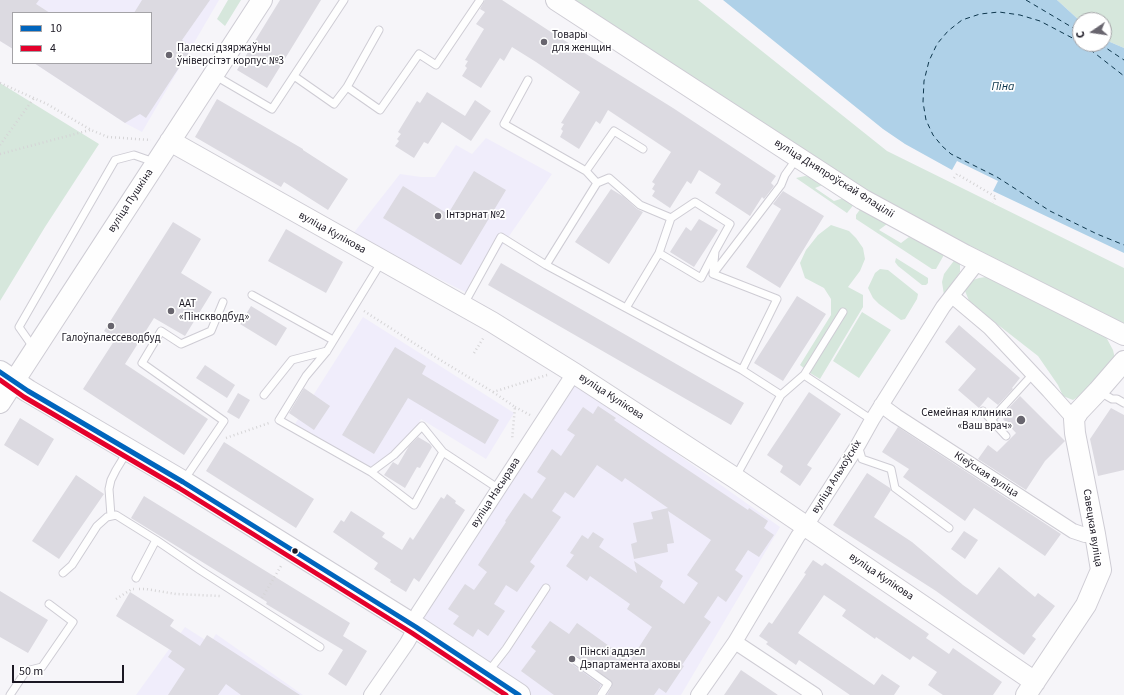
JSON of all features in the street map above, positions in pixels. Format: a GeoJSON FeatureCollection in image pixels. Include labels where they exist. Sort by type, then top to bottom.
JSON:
{"type":"FeatureCollection","features":[{"type":"Feature","properties":{"kind":"main road"},"geometry":{"type":"LineString","coordinates":[[7,377],[417,620],[486,674],[518,695]]}},
{"type":"Feature","properties":{"kind":"street","name":"вуліца Пушкіна"},"geometry":{"type":"LineString","coordinates":[[0,403],[7,377],[35,349],[262,0]]}},
{"type":"Feature","properties":{"kind":"street","name":"вуліца Дняпроўскай Флаціліі"},"geometry":{"type":"LineString","coordinates":[[556,0],[862,199],[978,262],[1124,335]]}},
{"type":"Feature","properties":{"kind":"street","name":"вуліца Кулікова"},"geometry":{"type":"LineString","coordinates":[[170,141],[492,322],[572,376],[735,478],[806,526],[1031,688]]}},
{"type":"Feature","properties":{"kind":"street","name":"вуліца Альхоўскіх"},"geometry":{"type":"LineString","coordinates":[[698,695],[735,642],[798,536],[858,445],[881,405],[943,307],[978,262]]}},
{"type":"Feature","properties":{"kind":"street"},"geometry":{"type":"LineString","coordinates":[[952,296],[990,328],[1074,419],[1079,411],[1124,361]]}},
{"type":"Feature","properties":{"kind":"street","name":"вуліца Насырава"},"geometry":{"type":"LineString","coordinates":[[371,695],[407,643],[417,620],[572,376]]}},
{"type":"Feature","properties":{"kind":"street","name":"Кіеўская вуліца"},"geometry":{"type":"LineString","coordinates":[[881,405],[1073,531],[1084,535],[1095,534]]}},
{"type":"Feature","properties":{"kind":"street","name":"Савецкая вуліца"},"geometry":{"type":"LineString","coordinates":[[1031,688],[1086,604],[1101,570],[1075,433],[1074,419]]}},
{"type":"Feature","properties":{"kind":"street"},"geometry":{"type":"LineString","coordinates":[[735,642],[815,695]]}},
{"type":"Feature","properties":{"kind":"lane"},"geometry":{"type":"LineString","coordinates":[[214,75],[272,109],[344,0]]}},
{"type":"Feature","properties":{"kind":"lane"},"geometry":{"type":"LineString","coordinates":[[347,87],[380,110],[418,54],[436,65],[480,0]]}},
{"type":"Feature","properties":{"kind":"lane"},"geometry":{"type":"LineString","coordinates":[[294,76],[334,104],[347,87],[379,30]]}},
{"type":"Feature","properties":{"kind":"lane"},"geometry":{"type":"LineString","coordinates":[[528,80],[504,124],[586,171],[597,183]]}},
{"type":"Feature","properties":{"kind":"lane"},"geometry":{"type":"LineString","coordinates":[[586,171],[614,131],[643,149]]}},
{"type":"Feature","properties":{"kind":"lane"},"geometry":{"type":"LineString","coordinates":[[35,349],[19,327],[115,160],[134,155],[156,162]]}},
{"type":"Feature","properties":{"kind":"lane"},"geometry":{"type":"LineString","coordinates":[[713,274],[781,185],[785,175],[798,157]]}},
{"type":"Feature","properties":{"kind":"lane"},"geometry":{"type":"LineString","coordinates":[[546,265],[597,183],[609,178],[640,205],[671,218]]}},
{"type":"Feature","properties":{"kind":"lane"},"geometry":{"type":"LineString","coordinates":[[626,308],[659,253],[671,218],[696,202],[730,224],[701,278],[659,253]]}},
{"type":"Feature","properties":{"kind":"lane"},"geometry":{"type":"LineString","coordinates":[[463,306],[501,237],[546,265],[742,370],[781,395]]}},
{"type":"Feature","properties":{"kind":"lane"},"geometry":{"type":"LineString","coordinates":[[713,274],[715,251]]}},
{"type":"Feature","properties":{"kind":"lane"},"geometry":{"type":"LineString","coordinates":[[382,261],[327,351],[306,376],[279,420],[371,472],[414,505],[443,452]]}},
{"type":"Feature","properties":{"kind":"lane"},"geometry":{"type":"LineString","coordinates":[[713,274],[777,299],[742,370]]}},
{"type":"Feature","properties":{"kind":"lane"},"geometry":{"type":"LineString","coordinates":[[252,295],[333,340]]}},
{"type":"Feature","properties":{"kind":"lane"},"geometry":{"type":"LineString","coordinates":[[183,482],[224,421],[142,363],[161,331],[181,344],[211,331],[223,302]]}},
{"type":"Feature","properties":{"kind":"lane"},"geometry":{"type":"LineString","coordinates":[[735,478],[781,395],[804,375],[843,312]]}},
{"type":"Feature","properties":{"kind":"lane"},"geometry":{"type":"LineString","coordinates":[[264,395],[292,360],[327,351]]}},
{"type":"Feature","properties":{"kind":"lane"},"geometry":{"type":"LineString","coordinates":[[991,420],[1033,374]]}},
{"type":"Feature","properties":{"kind":"lane"},"geometry":{"type":"LineString","coordinates":[[804,375],[872,420]]}},
{"type":"Feature","properties":{"kind":"lane"},"geometry":{"type":"LineString","coordinates":[[1098,391],[1112,399],[1117,399],[1124,403]]}},
{"type":"Feature","properties":{"kind":"lane"},"geometry":{"type":"LineString","coordinates":[[983,411],[1006,436]]}},
{"type":"Feature","properties":{"kind":"lane"},"geometry":{"type":"LineString","coordinates":[[371,472],[394,455],[422,426],[443,452],[499,489]]}},
{"type":"Feature","properties":{"kind":"lane"},"geometry":{"type":"LineString","coordinates":[[858,445],[862,459],[891,469],[895,488],[949,528]]}},
{"type":"Feature","properties":{"kind":"lane"},"geometry":{"type":"LineString","coordinates":[[112,516],[109,489],[111,480],[128,450]]}},
{"type":"Feature","properties":{"kind":"lane"},"geometry":{"type":"LineString","coordinates":[[64,573],[72,565],[97,526],[107,517],[116,515],[320,647]]}},
{"type":"Feature","properties":{"kind":"lane"},"geometry":{"type":"LineString","coordinates":[[136,578],[156,540]]}},
{"type":"Feature","properties":{"kind":"lane"},"geometry":{"type":"LineString","coordinates":[[486,674],[506,649],[546,588]]}},
{"type":"Feature","properties":{"kind":"lane"},"geometry":{"type":"LineString","coordinates":[[10,695],[26,670],[42,667],[73,622],[49,604]]}},
{"type":"Feature","properties":{"kind":"lane"},"geometry":{"type":"LineString","coordinates":[[576,661],[608,684],[601,695]]}},
{"type":"Feature","properties":{"kind":"path"},"geometry":{"type":"LineString","coordinates":[[0,83],[47,104],[91,130],[108,137],[170,141]]}},
{"type":"Feature","properties":{"kind":"path"},"geometry":{"type":"LineString","coordinates":[[0,145],[34,98]]}},
{"type":"Feature","properties":{"kind":"path"},"geometry":{"type":"LineString","coordinates":[[0,154],[91,130]]}},
{"type":"Feature","properties":{"kind":"path"},"geometry":{"type":"LineString","coordinates":[[954,178],[957,174],[996,197],[993,202]]}},
{"type":"Feature","properties":{"kind":"path"},"geometry":{"type":"LineString","coordinates":[[355,305],[515,407],[512,443]]}},
{"type":"Feature","properties":{"kind":"path"},"geometry":{"type":"LineString","coordinates":[[493,392],[551,374],[572,376]]}},
{"type":"Feature","properties":{"kind":"path"},"geometry":{"type":"LineString","coordinates":[[224,438],[279,420]]}},
{"type":"Feature","properties":{"kind":"path"},"geometry":{"type":"LineString","coordinates":[[257,607],[281,566]]}},
{"type":"Feature","properties":{"kind":"path"},"geometry":{"type":"LineString","coordinates":[[116,599],[132,590],[146,589],[176,594],[242,597]]}},
{"type":"Feature","properties":{"kind":"shaded area","name":"Палескі дзяржаўны ўніверсітэт корпус №3"},"geometry":{"type":"Polygon","coordinates":[[[0,0],[219,0],[142,132],[125,123],[36,64],[152,64],[152,12],[12,12],[12,48],[0,41],[0,0]]]}},
{"type":"Feature","properties":{"kind":"shaded area"},"geometry":{"type":"Polygon","coordinates":[[[486,138],[552,174],[469,294],[352,235],[400,174],[435,177],[456,145],[472,154],[486,138]]]}},
{"type":"Feature","properties":{"kind":"shaded area"},"geometry":{"type":"Polygon","coordinates":[[[363,317],[514,413],[486,459],[421,419],[398,458],[369,467],[295,424],[363,317]]]}},
{"type":"Feature","properties":{"kind":"shaded area"},"geometry":{"type":"Polygon","coordinates":[[[576,382],[780,527],[681,695],[530,695],[420,622],[576,382]]]}},
{"type":"Feature","properties":{"kind":"shaded area"},"geometry":{"type":"Polygon","coordinates":[[[185,627],[210,643],[216,634],[303,695],[136,695],[185,627]]]}},
{"type":"Feature","properties":{"kind":"green space"},"geometry":{"type":"Polygon","coordinates":[[[228,0],[241,0],[225,26],[217,19],[228,0]]]}},
{"type":"Feature","properties":{"kind":"green space"},"geometry":{"type":"Polygon","coordinates":[[[570,0],[698,0],[887,151],[1124,268],[1124,331],[864,196],[570,0]]]}},
{"type":"Feature","properties":{"kind":"green space"},"geometry":{"type":"Polygon","coordinates":[[[1057,0],[1124,0],[1124,48],[1112,43],[1112,12],[1072,12],[1072,14],[1057,0]]]}},
{"type":"Feature","properties":{"kind":"green space"},"geometry":{"type":"Polygon","coordinates":[[[0,83],[99,144],[45,227],[0,301],[0,83]]]}},
{"type":"Feature","properties":{"kind":"green space"},"geometry":{"type":"Polygon","coordinates":[[[805,176],[815,177],[825,184],[815,188],[834,201],[847,197],[855,203],[847,213],[796,178],[805,176]]]}},
{"type":"Feature","properties":{"kind":"green space"},"geometry":{"type":"Polygon","coordinates":[[[861,208],[887,224],[879,230],[901,243],[909,237],[945,253],[936,269],[932,269],[856,219],[856,215],[861,208]]]}},
{"type":"Feature","properties":{"kind":"green space"},"geometry":{"type":"Polygon","coordinates":[[[831,225],[849,231],[863,248],[865,259],[860,271],[848,287],[863,295],[863,307],[820,379],[800,365],[831,315],[831,299],[824,288],[805,278],[800,263],[806,250],[818,235],[831,225]]]}},
{"type":"Feature","properties":{"kind":"green space"},"geometry":{"type":"Polygon","coordinates":[[[896,258],[928,278],[928,283],[926,285],[922,285],[898,266],[895,262],[896,258]]]}},
{"type":"Feature","properties":{"kind":"green space"},"geometry":{"type":"Polygon","coordinates":[[[956,258],[960,264],[960,272],[944,295],[942,282],[944,274],[956,258]]]}},
{"type":"Feature","properties":{"kind":"green space"},"geometry":{"type":"Polygon","coordinates":[[[880,269],[888,270],[918,294],[917,299],[905,319],[901,320],[879,304],[873,298],[868,288],[875,273],[880,269]]]}},
{"type":"Feature","properties":{"kind":"green space"},"geometry":{"type":"Polygon","coordinates":[[[986,277],[995,277],[1106,337],[1113,350],[1116,363],[1084,393],[1073,400],[1063,396],[1058,385],[1038,356],[970,303],[965,291],[967,287],[973,280],[986,277]]]}},
{"type":"Feature","properties":{"kind":"green space"},"geometry":{"type":"Polygon","coordinates":[[[862,312],[891,330],[859,378],[833,361],[862,312]]]}},
{"type":"Feature","properties":{"kind":"green space"},"geometry":{"type":"Polygon","coordinates":[[[429,648],[504,695],[496,695],[430,651],[429,648]]]}},
{"type":"Feature","properties":{"kind":"water","name":"Піна"},"geometry":{"type":"Polygon","coordinates":[[[723,0],[1057,0],[1072,14],[1072,52],[1112,52],[1112,43],[1124,48],[1124,253],[993,191],[998,181],[957,161],[952,170],[905,144],[883,129],[723,0]]]}},
{"type":"Feature","properties":{"kind":"building"},"geometry":{"type":"Polygon","coordinates":[[[0,0],[39,0],[36,4],[48,12],[12,12],[12,48],[0,41],[0,0]]]}},
{"type":"Feature","properties":{"kind":"building","name":"Палескі дзяржаўны ўніверсітэт корпус №3"},"geometry":{"type":"Polygon","coordinates":[[[142,0],[210,0],[182,40],[192,48],[146,118],[140,114],[125,123],[36,64],[152,64],[152,12],[135,12],[142,0]]]}},
{"type":"Feature","properties":{"kind":"building"},"geometry":{"type":"Polygon","coordinates":[[[280,0],[321,0],[267,88],[237,70],[280,0]]]}},
{"type":"Feature","properties":{"kind":"building"},"geometry":{"type":"Polygon","coordinates":[[[485,0],[502,0],[673,108],[776,176],[771,183],[774,186],[764,199],[762,197],[750,216],[715,193],[721,184],[699,170],[691,184],[687,181],[670,208],[652,196],[655,191],[652,189],[655,184],[652,182],[671,152],[608,110],[600,124],[596,121],[579,149],[560,137],[563,131],[561,129],[564,124],[561,123],[580,92],[536,62],[512,47],[504,61],[500,58],[481,88],[462,76],[467,68],[465,66],[468,61],[465,60],[484,29],[476,24],[485,12],[480,9],[485,0]]]}},
{"type":"Feature","properties":{"kind":"building"},"geometry":{"type":"Polygon","coordinates":[[[427,92],[465,116],[475,100],[491,111],[471,141],[442,122],[428,144],[424,142],[414,158],[395,146],[399,141],[397,139],[401,134],[398,132],[417,101],[420,103],[427,92]]]}},
{"type":"Feature","properties":{"kind":"building"},"geometry":{"type":"Polygon","coordinates":[[[217,99],[303,149],[348,179],[328,210],[284,182],[281,187],[195,137],[217,99]]]}},
{"type":"Feature","properties":{"kind":"building","name":"Інтэрнат №2"},"geometry":{"type":"Polygon","coordinates":[[[474,171],[506,190],[461,265],[383,218],[403,186],[448,214],[474,171]]]}},
{"type":"Feature","properties":{"kind":"building"},"geometry":{"type":"Polygon","coordinates":[[[611,189],[643,212],[609,264],[575,242],[611,189]]]}},
{"type":"Feature","properties":{"kind":"building"},"geometry":{"type":"Polygon","coordinates":[[[783,191],[824,216],[780,288],[746,267],[781,209],[773,204],[783,191]]]}},
{"type":"Feature","properties":{"kind":"building"},"geometry":{"type":"Polygon","coordinates":[[[699,219],[718,230],[694,267],[670,252],[686,227],[691,231],[699,219]]]}},
{"type":"Feature","properties":{"kind":"building"},"geometry":{"type":"Polygon","coordinates":[[[173,222],[201,239],[181,273],[212,292],[185,336],[154,318],[125,364],[208,419],[184,455],[83,389],[116,338],[104,331],[173,222]]]}},
{"type":"Feature","properties":{"kind":"building"},"geometry":{"type":"Polygon","coordinates":[[[286,229],[343,262],[326,293],[268,261],[286,229]]]}},
{"type":"Feature","properties":{"kind":"building"},"geometry":{"type":"Polygon","coordinates":[[[501,263],[744,403],[731,425],[488,285],[501,263]]]}},
{"type":"Feature","properties":{"kind":"building"},"geometry":{"type":"Polygon","coordinates":[[[797,296],[826,314],[783,381],[754,363],[797,296]]]}},
{"type":"Feature","properties":{"kind":"building"},"geometry":{"type":"Polygon","coordinates":[[[251,306],[287,328],[276,346],[240,324],[251,306]]]}},
{"type":"Feature","properties":{"kind":"building"},"geometry":{"type":"Polygon","coordinates":[[[959,325],[1020,378],[1012,388],[1013,389],[998,405],[988,397],[979,408],[958,390],[976,369],[945,342],[959,325]]]}},
{"type":"Feature","properties":{"kind":"building"},"geometry":{"type":"Polygon","coordinates":[[[395,347],[426,366],[422,374],[499,420],[485,444],[408,398],[374,454],[342,435],[395,347]]]}},
{"type":"Feature","properties":{"kind":"building"},"geometry":{"type":"Polygon","coordinates":[[[205,365],[235,385],[227,398],[196,378],[205,365]]]}},
{"type":"Feature","properties":{"kind":"building"},"geometry":{"type":"Polygon","coordinates":[[[304,388],[330,406],[314,430],[289,413],[304,388]]]}},
{"type":"Feature","properties":{"kind":"building"},"geometry":{"type":"Polygon","coordinates":[[[809,392],[841,414],[807,465],[812,468],[800,486],[780,472],[783,466],[767,455],[809,392]]]}},
{"type":"Feature","properties":{"kind":"building"},"geometry":{"type":"Polygon","coordinates":[[[238,393],[250,400],[239,419],[227,412],[238,393]]]}},
{"type":"Feature","properties":{"kind":"building"},"geometry":{"type":"Polygon","coordinates":[[[1020,396],[1065,441],[1045,461],[1026,490],[978,459],[988,445],[997,452],[1016,433],[1003,419],[1008,414],[1005,412],[1020,396]]]}},
{"type":"Feature","properties":{"kind":"building"},"geometry":{"type":"Polygon","coordinates":[[[598,406],[616,418],[614,420],[658,450],[748,510],[749,508],[768,521],[764,528],[774,535],[759,557],[748,550],[735,570],[743,576],[726,602],[718,596],[704,617],[711,622],[682,665],[684,666],[666,693],[659,688],[654,695],[607,695],[612,686],[612,682],[577,656],[572,658],[571,663],[601,685],[596,695],[554,695],[521,671],[536,651],[531,647],[550,621],[569,634],[577,623],[630,661],[652,627],[627,609],[630,604],[590,576],[587,581],[566,566],[574,555],[570,553],[582,535],[588,539],[593,532],[604,539],[599,547],[637,573],[634,561],[663,581],[660,587],[684,604],[698,583],[687,575],[711,540],[668,511],[674,543],[667,544],[668,552],[634,559],[631,544],[637,542],[633,523],[653,519],[651,512],[668,508],[625,478],[622,482],[597,465],[574,498],[565,492],[552,511],[561,517],[530,562],[535,566],[517,592],[506,585],[494,604],[505,611],[488,636],[478,629],[473,637],[453,624],[459,616],[448,609],[465,584],[474,590],[487,572],[478,565],[524,493],[532,499],[546,478],[537,472],[552,449],[561,456],[575,435],[567,430],[583,407],[593,414],[598,406]]]}},
{"type":"Feature","properties":{"kind":"building"},"geometry":{"type":"Polygon","coordinates":[[[1111,408],[1124,415],[1124,470],[1098,476],[1090,439],[1111,408]]]}},
{"type":"Feature","properties":{"kind":"building"},"geometry":{"type":"Polygon","coordinates":[[[20,418],[54,439],[38,466],[4,445],[20,418]]]}},
{"type":"Feature","properties":{"kind":"building"},"geometry":{"type":"Polygon","coordinates":[[[898,427],[1061,534],[1045,556],[974,508],[965,521],[903,477],[909,469],[882,452],[898,427]]]}},
{"type":"Feature","properties":{"kind":"building"},"geometry":{"type":"Polygon","coordinates":[[[418,437],[430,444],[432,447],[420,468],[417,467],[405,488],[384,475],[393,462],[398,465],[409,446],[418,437]]]}},
{"type":"Feature","properties":{"kind":"building"},"geometry":{"type":"Polygon","coordinates":[[[224,442],[314,499],[296,528],[206,471],[224,442]]]}},
{"type":"Feature","properties":{"kind":"building"},"geometry":{"type":"Polygon","coordinates":[[[867,473],[891,490],[874,517],[912,542],[977,595],[999,567],[1035,597],[1038,593],[1055,606],[1032,636],[1036,639],[1024,655],[936,591],[833,525],[867,473]]]}},
{"type":"Feature","properties":{"kind":"building"},"geometry":{"type":"Polygon","coordinates":[[[76,475],[104,494],[59,559],[32,541],[76,475]]]}},
{"type":"Feature","properties":{"kind":"building"},"geometry":{"type":"Polygon","coordinates":[[[447,494],[456,501],[455,503],[465,510],[419,582],[414,578],[406,592],[390,582],[391,580],[374,569],[378,563],[333,532],[341,520],[344,522],[351,511],[385,533],[382,537],[402,550],[410,537],[413,540],[441,497],[444,499],[447,494]]]}},
{"type":"Feature","properties":{"kind":"building"},"geometry":{"type":"Polygon","coordinates":[[[144,496],[350,623],[343,636],[367,651],[346,686],[328,674],[343,650],[266,604],[267,602],[131,518],[144,496]]]}},
{"type":"Feature","properties":{"kind":"building"},"geometry":{"type":"Polygon","coordinates":[[[964,531],[978,540],[965,559],[951,549],[964,531]]]}},
{"type":"Feature","properties":{"kind":"building"},"geometry":{"type":"Polygon","coordinates":[[[813,560],[822,566],[825,563],[929,634],[926,638],[949,654],[953,648],[1002,682],[993,695],[943,695],[928,685],[937,672],[913,656],[910,660],[876,637],[875,639],[842,616],[846,610],[824,595],[798,633],[874,685],[882,674],[900,686],[894,695],[850,695],[799,660],[796,665],[766,644],[768,642],[759,636],[769,622],[772,624],[806,574],[804,573],[813,560]]]}},
{"type":"Feature","properties":{"kind":"building"},"geometry":{"type":"Polygon","coordinates":[[[0,591],[48,620],[28,653],[0,637],[0,591]]]}},
{"type":"Feature","properties":{"kind":"building"},"geometry":{"type":"Polygon","coordinates":[[[130,592],[174,620],[170,626],[200,646],[207,635],[300,695],[241,695],[226,684],[218,695],[168,695],[185,669],[168,657],[172,651],[116,616],[130,592]]]}},
{"type":"Feature","properties":{"kind":"building"},"geometry":{"type":"Polygon","coordinates":[[[741,670],[778,695],[724,695],[741,670]]]}},
{"type":"Feature","properties":{"kind":"ferry route"},"geometry":{"type":"LineString","coordinates":[[1026,0],[1072,27]]}},
{"type":"Feature","properties":{"kind":"ferry route"},"geometry":{"type":"LineString","coordinates":[[1072,38],[1040,21],[1020,15],[999,12],[980,14],[962,20],[948,31],[937,44],[929,61],[924,81],[923,102],[926,120],[933,135],[951,154],[997,177],[1050,211],[1097,234],[1124,245]]}},
{"type":"Feature","properties":{"kind":"ferry route"},"geometry":{"type":"LineString","coordinates":[[1093,52],[1124,76]]}},
{"type":"Feature","properties":{"kind":"ferry route"},"geometry":{"type":"LineString","coordinates":[[1112,52],[1124,60]]}},
{"type":"Feature","properties":{"kind":"transit line","name":"10"},"geometry":{"type":"LineString","coordinates":[[0,372],[28,391],[183,482],[416,627],[519,695]]}},
{"type":"Feature","properties":{"kind":"transit line","name":"4"},"geometry":{"type":"LineString","coordinates":[[0,380],[24,397],[179,488],[412,633],[506,695]]}},
{"type":"Feature","properties":{"kind":"place","name":"Товары для женщин"},"geometry":{"type":"Point","coordinates":[544,42]}},
{"type":"Feature","properties":{"kind":"place","name":"Палескі дзяржаўны ўніверсітэт корпус №3"},"geometry":{"type":"Point","coordinates":[169,55]}},
{"type":"Feature","properties":{"kind":"place","name":"Інтэрнат №2"},"geometry":{"type":"Point","coordinates":[438,216]}},
{"type":"Feature","properties":{"kind":"place","name":"ААТ «Пінскводбуд»"},"geometry":{"type":"Point","coordinates":[171,311]}},
{"type":"Feature","properties":{"kind":"place","name":"Галоўпалессеводбуд"},"geometry":{"type":"Point","coordinates":[111,326]}},
{"type":"Feature","properties":{"kind":"place","name":"Семейная клиника «Ваш врач»"},"geometry":{"type":"Point","coordinates":[1021,420]}},
{"type":"Feature","properties":{"kind":"place","name":"Пінскі аддзел Дэпартамента аховы"},"geometry":{"type":"Point","coordinates":[572,659]}}]}
